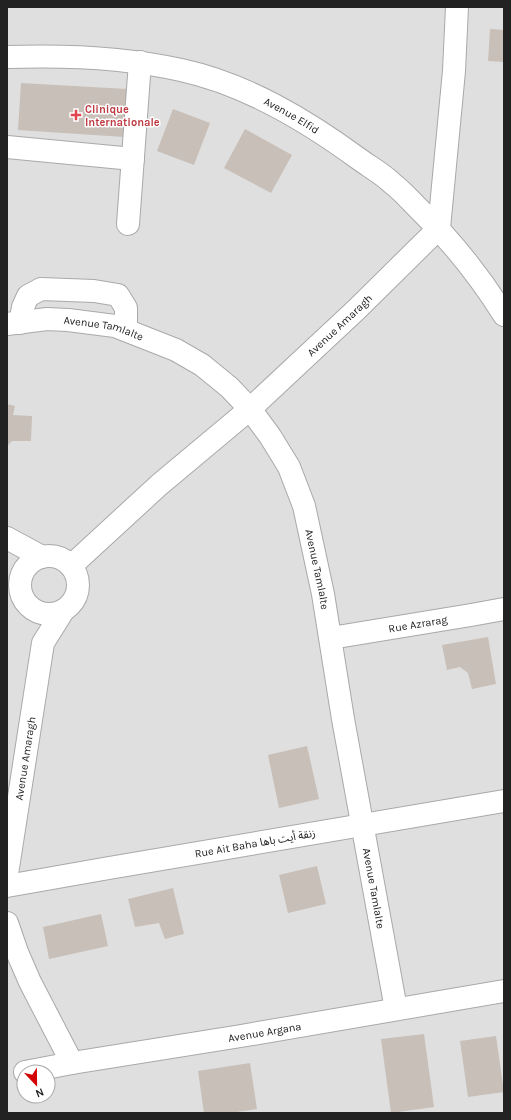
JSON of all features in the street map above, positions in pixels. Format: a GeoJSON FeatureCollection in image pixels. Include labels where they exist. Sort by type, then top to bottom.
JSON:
{"type":"FeatureCollection","features":[{"type":"Feature","properties":{"kind":"street"},"geometry":{"type":"LineString","coordinates":[[438,228],[454,72],[457,7]]}},
{"type":"Feature","properties":{"kind":"street","name":"Avenue Elfid"},"geometry":{"type":"LineString","coordinates":[[7,58],[86,57],[140,62],[183,70],[228,84],[286,111],[343,147],[393,183],[438,228],[464,259],[504,315]]}},
{"type":"Feature","properties":{"kind":"street"},"geometry":{"type":"LineString","coordinates":[[128,224],[140,62]]}},
{"type":"Feature","properties":{"kind":"street"},"geometry":{"type":"LineString","coordinates":[[7,147],[133,159]]}},
{"type":"Feature","properties":{"kind":"street","name":"Avenue Amaragh"},"geometry":{"type":"LineString","coordinates":[[71,566],[159,485],[250,408],[357,309],[438,228]]}},
{"type":"Feature","properties":{"kind":"street"},"geometry":{"type":"LineString","coordinates":[[14,324],[28,296],[41,289],[94,291],[118,295],[126,308],[126,330]]}},
{"type":"Feature","properties":{"kind":"street","name":"Avenue Tamlalte"},"geometry":{"type":"LineString","coordinates":[[14,324],[47,319],[115,326],[176,350],[202,365],[229,387],[250,408],[270,436],[289,467],[304,506],[331,638],[362,824],[396,1009]]}},
{"type":"Feature","properties":{"kind":"street"},"geometry":{"type":"LineString","coordinates":[[7,538],[42,557],[58,558],[71,566],[76,575],[78,585],[76,595],[71,604],[63,611],[52,614],[41,613],[31,608],[25,602],[21,594],[20,585],[26,567],[33,561],[42,557]]}},
{"type":"Feature","properties":{"kind":"street"},"geometry":{"type":"LineString","coordinates":[[7,542],[22,576]]}},
{"type":"Feature","properties":{"kind":"street","name":"Avenue Amaragh"},"geometry":{"type":"LineString","coordinates":[[31,608],[43,643]]}},
{"type":"Feature","properties":{"kind":"street","name":"Rue Azrarag"},"geometry":{"type":"LineString","coordinates":[[331,638],[504,609]]}},
{"type":"Feature","properties":{"kind":"street","name":"Avenue Amaragh"},"geometry":{"type":"LineString","coordinates":[[7,874],[43,643],[63,611]]}},
{"type":"Feature","properties":{"kind":"street","name":"Rue Ait Baha زنقة أيت باها"},"geometry":{"type":"LineString","coordinates":[[7,886],[362,824],[504,801]]}},
{"type":"Feature","properties":{"kind":"street"},"geometry":{"type":"LineString","coordinates":[[7,923],[16,952],[72,1063]]}},
{"type":"Feature","properties":{"kind":"street","name":"Avenue Argana"},"geometry":{"type":"LineString","coordinates":[[56,1066],[504,991]]}},
{"type":"Feature","properties":{"kind":"shaded area"},"geometry":{"type":"Polygon","coordinates":[[[7,7],[504,7],[504,1113],[7,1113],[7,7]]]}},
{"type":"Feature","properties":{"kind":"building"},"geometry":{"type":"Polygon","coordinates":[[[490,29],[504,30],[504,62],[488,61],[490,29]]]}},
{"type":"Feature","properties":{"kind":"building"},"geometry":{"type":"Polygon","coordinates":[[[21,83],[127,89],[124,137],[18,130],[21,83]]]}},
{"type":"Feature","properties":{"kind":"building"},"geometry":{"type":"Polygon","coordinates":[[[173,109],[210,123],[194,165],[157,151],[173,109]]]}},
{"type":"Feature","properties":{"kind":"building"},"geometry":{"type":"Polygon","coordinates":[[[245,129],[292,155],[271,193],[224,168],[245,129]]]}},
{"type":"Feature","properties":{"kind":"building"},"geometry":{"type":"Polygon","coordinates":[[[7,404],[15,406],[13,415],[32,416],[31,441],[12,441],[7,446],[7,404]]]}},
{"type":"Feature","properties":{"kind":"building"},"geometry":{"type":"Polygon","coordinates":[[[488,637],[496,684],[472,689],[468,673],[460,667],[447,670],[442,645],[488,637]]]}},
{"type":"Feature","properties":{"kind":"building"},"geometry":{"type":"Polygon","coordinates":[[[307,746],[319,799],[279,808],[268,755],[307,746]]]}},
{"type":"Feature","properties":{"kind":"building"},"geometry":{"type":"Polygon","coordinates":[[[317,866],[326,904],[288,913],[279,875],[317,866]]]}},
{"type":"Feature","properties":{"kind":"building"},"geometry":{"type":"Polygon","coordinates":[[[173,888],[184,934],[165,939],[159,923],[135,927],[128,899],[173,888]]]}},
{"type":"Feature","properties":{"kind":"building"},"geometry":{"type":"Polygon","coordinates":[[[101,914],[108,946],[49,959],[43,927],[101,914]]]}},
{"type":"Feature","properties":{"kind":"building"},"geometry":{"type":"Polygon","coordinates":[[[424,1034],[434,1107],[391,1113],[381,1039],[424,1034]]]}},
{"type":"Feature","properties":{"kind":"building"},"geometry":{"type":"Polygon","coordinates":[[[496,1036],[504,1092],[468,1097],[460,1041],[496,1036]]]}},
{"type":"Feature","properties":{"kind":"building"},"geometry":{"type":"Polygon","coordinates":[[[250,1063],[257,1109],[229,1113],[204,1113],[198,1071],[250,1063]]]}},
{"type":"Feature","properties":{"kind":"place","name":"Clinique Internationale"},"geometry":{"type":"Point","coordinates":[76,115]}}]}
